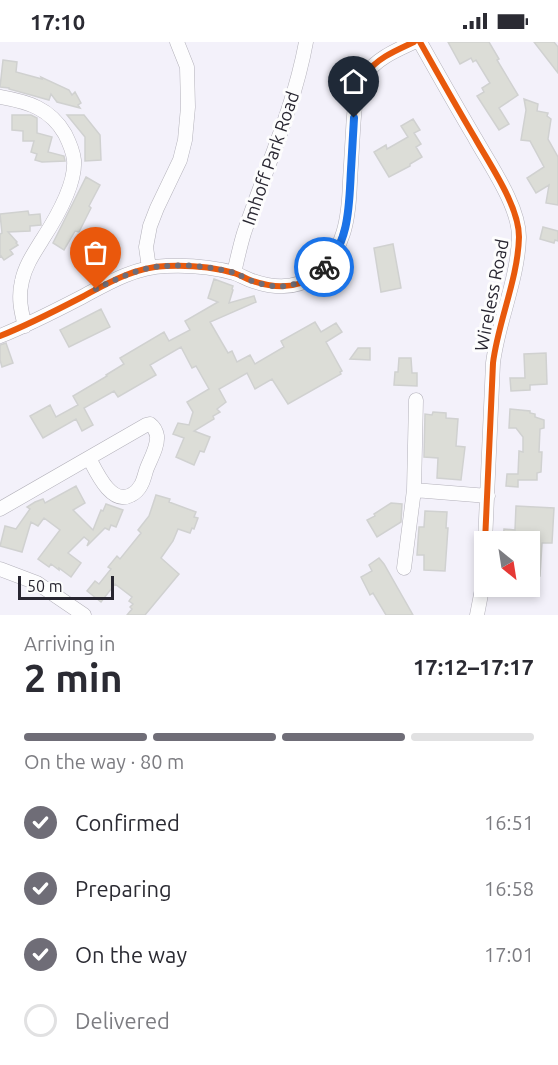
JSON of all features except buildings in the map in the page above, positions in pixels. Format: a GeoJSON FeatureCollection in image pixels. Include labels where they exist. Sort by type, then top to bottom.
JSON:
{"type":"FeatureCollection","features":[{"type":"Feature","properties":{"kind":"street"},"geometry":{"type":"LineString","coordinates":[[149,268],[146,247],[150,226],[180,160],[185,140],[188,107],[187,67],[177,42]]}},
{"type":"Feature","properties":{"kind":"street","name":"Imhoff Park Road"},"geometry":{"type":"LineString","coordinates":[[234,273],[243,235],[271,159],[299,73],[306,42]]}},
{"type":"Feature","properties":{"kind":"street"},"geometry":{"type":"LineString","coordinates":[[0,336],[25,326],[116,279],[149,268],[183,266],[207,268],[234,273],[251,281],[271,286],[293,286],[314,276],[328,263],[338,249],[345,229],[349,209],[354,118],[358,90],[366,74],[377,62],[388,54],[414,42]]}},
{"type":"Feature","properties":{"kind":"street","name":"Wireless Road"},"geometry":{"type":"LineString","coordinates":[[420,42],[505,191],[519,235],[518,255],[496,342],[493,363],[486,531]]}},
{"type":"Feature","properties":{"kind":"street"},"geometry":{"type":"LineString","coordinates":[[0,97],[38,107],[51,116],[61,127],[74,158],[74,172],[67,192],[22,279],[20,299],[25,326]]}},
{"type":"Feature","properties":{"kind":"street"},"geometry":{"type":"LineString","coordinates":[[404,568],[414,490],[416,400]]}},
{"type":"Feature","properties":{"kind":"street"},"geometry":{"type":"LineString","coordinates":[[0,509],[146,425],[150,424],[154,427],[156,444],[140,486],[131,495],[120,497],[108,489],[89,458]]}},
{"type":"Feature","properties":{"kind":"street"},"geometry":{"type":"LineString","coordinates":[[414,490],[488,496]]}},
{"type":"Feature","properties":{"kind":"street"},"geometry":{"type":"LineString","coordinates":[[0,569],[37,583],[84,615]]}},
{"type":"Feature","properties":{"kind":"street"},"geometry":{"type":"LineString","coordinates":[[477,615],[480,597]]}},
{"type":"Feature","properties":{"kind":"cycle path"},"geometry":{"type":"LineString","coordinates":[[0,336],[41,318],[102,286],[143,269],[166,266],[209,268],[275,286],[292,285],[308,280],[325,266],[339,244],[343,232],[349,194],[355,109],[362,81],[371,68],[382,59],[414,42]]}},
{"type":"Feature","properties":{"kind":"cycle path"},"geometry":{"type":"LineString","coordinates":[[420,42],[503,186],[518,225],[518,253],[493,363],[485,531]]}},
{"type":"Feature","properties":{"kind":"way so far"},"geometry":{"type":"LineString","coordinates":[[96,289],[134,272],[165,266],[207,268],[234,273],[251,281],[271,286],[293,286],[314,276],[324,267]]}},
{"type":"Feature","properties":{"kind":"route"},"geometry":{"type":"LineString","coordinates":[[324,267],[338,249],[345,229],[349,209],[354,118]]}}]}
